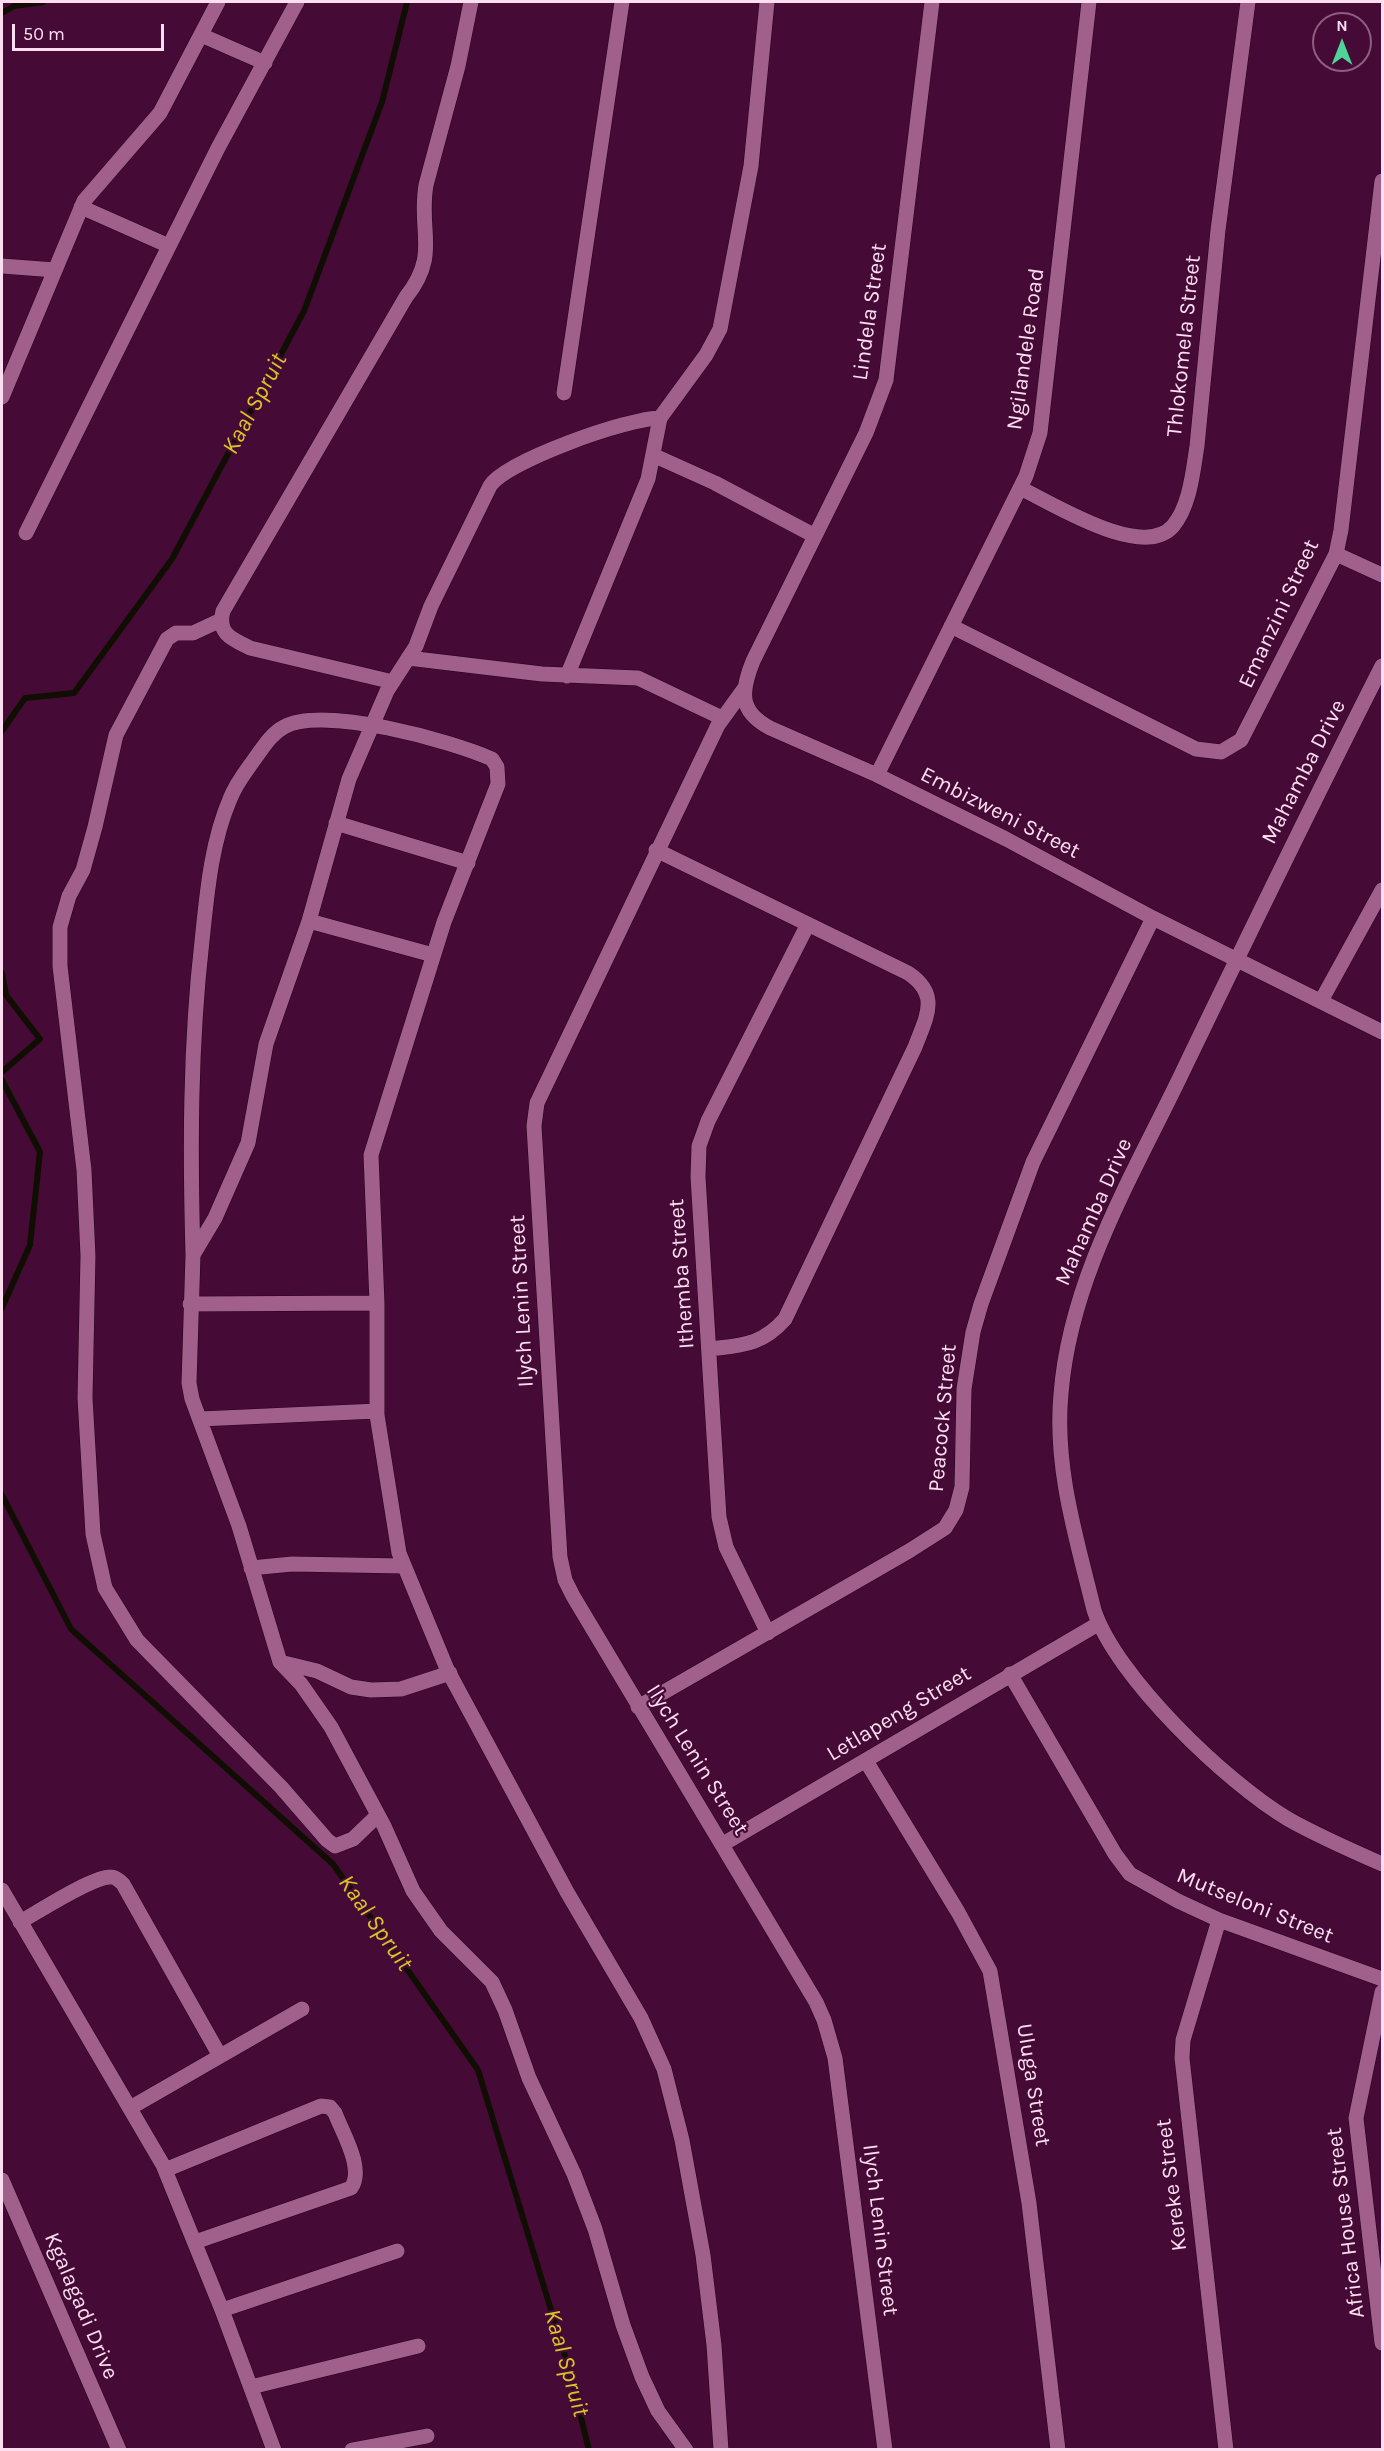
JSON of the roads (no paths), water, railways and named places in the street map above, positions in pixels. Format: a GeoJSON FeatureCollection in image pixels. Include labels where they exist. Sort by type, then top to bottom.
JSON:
{"type":"FeatureCollection","features":[{"type":"Feature","properties":{"kind":"street"},"geometry":{"type":"LineString","coordinates":[[2,397],[81,207],[94,187],[127,154],[160,113],[218,2]]}},
{"type":"Feature","properties":{"kind":"street"},"geometry":{"type":"LineString","coordinates":[[26,533],[218,148],[297,2]]}},
{"type":"Feature","properties":{"kind":"street"},"geometry":{"type":"LineString","coordinates":[[393,682],[250,648],[229,638],[221,627],[221,620],[223,611],[423,271],[426,185],[458,66],[471,2]]}},
{"type":"Feature","properties":{"kind":"street"},"geometry":{"type":"LineString","coordinates":[[564,393],[622,2]]}},
{"type":"Feature","properties":{"kind":"street"},"geometry":{"type":"LineString","coordinates":[[567,676],[648,478],[660,418],[706,356],[720,329],[752,166],[767,2]]}},
{"type":"Feature","properties":{"kind":"street","name":"Lindela Street"},"geometry":{"type":"LineString","coordinates":[[747,707],[744,689],[753,661],[866,433],[886,380],[932,2]]}},
{"type":"Feature","properties":{"kind":"street","name":"Ngilandele Road"},"geometry":{"type":"LineString","coordinates":[[877,775],[1030,466],[1044,412],[1089,2]]}},
{"type":"Feature","properties":{"kind":"street","name":"Thlokomela Street"},"geometry":{"type":"LineString","coordinates":[[1020,488],[1128,537],[1158,537],[1173,527],[1178,519],[1193,474],[1197,446],[1214,266],[1248,2]]}},
{"type":"Feature","properties":{"kind":"street"},"geometry":{"type":"LineString","coordinates":[[201,35],[265,63]]}},
{"type":"Feature","properties":{"kind":"street","name":"Emanzini Street"},"geometry":{"type":"LineString","coordinates":[[951,626],[1187,746],[1205,752],[1221,752],[1234,747],[1245,734],[1336,554],[1341,530],[1383,181]]}},
{"type":"Feature","properties":{"kind":"street"},"geometry":{"type":"LineString","coordinates":[[81,207],[169,246]]}},
{"type":"Feature","properties":{"kind":"street"},"geometry":{"type":"LineString","coordinates":[[2,266],[55,270]]}},
{"type":"Feature","properties":{"kind":"street"},"geometry":{"type":"LineString","coordinates":[[193,1255],[215,1218],[248,1143],[266,1044],[309,921],[353,766],[393,682],[416,646],[440,587],[490,486],[499,475],[524,461],[613,426],[636,419],[660,418]]}},
{"type":"Feature","properties":{"kind":"street"},"geometry":{"type":"LineString","coordinates":[[654,456],[715,483],[815,536]]}},
{"type":"Feature","properties":{"kind":"street"},"geometry":{"type":"LineString","coordinates":[[1336,554],[1383,575]]}},
{"type":"Feature","properties":{"kind":"street"},"geometry":{"type":"LineString","coordinates":[[221,620],[193,633],[176,633],[166,639],[130,705],[110,750],[95,827],[83,870],[69,896],[60,927],[60,966],[84,1170],[88,1256],[85,1398],[93,1534],[105,1588],[137,1640],[281,1787],[327,1840],[335,1846],[346,1844],[378,1815]]}},
{"type":"Feature","properties":{"kind":"street"},"geometry":{"type":"LineString","coordinates":[[408,658],[567,676],[638,678],[722,718]]}},
{"type":"Feature","properties":{"kind":"street","name":"Mahamba Drive"},"geometry":{"type":"LineString","coordinates":[[1383,666],[1236,957],[1092,1262],[1068,1343],[1060,1394],[1062,1461],[1068,1503],[1098,1624],[1142,1688],[1179,1730],[1248,1792],[1287,1818],[1383,1864]]}},
{"type":"Feature","properties":{"kind":"street","name":"Ilych Lenin Street"},"geometry":{"type":"LineString","coordinates":[[744,689],[722,718],[656,850],[542,1090],[534,1126],[562,1570],[573,1596],[638,1707],[723,1844],[816,2002],[832,2044],[885,2450]]}},
{"type":"Feature","properties":{"kind":"street","name":"Embizweni Street"},"geometry":{"type":"LineString","coordinates":[[747,707],[753,718],[770,728],[877,775],[1006,839],[1153,918],[1236,957],[1383,1032]]}},
{"type":"Feature","properties":{"kind":"street"},"geometry":{"type":"LineString","coordinates":[[686,2450],[658,2411],[642,2377],[623,2325],[595,2229],[574,2174],[528,2079],[505,2010],[492,1982],[441,1931],[427,1912],[410,1886],[378,1815],[331,1727],[301,1684],[280,1662],[239,1526],[189,1383],[193,1255],[191,1168],[195,1008],[207,889],[223,816],[236,785],[266,743],[281,728],[306,721],[372,724],[483,755],[494,762],[498,784],[433,955],[371,1155],[377,1411],[396,1541],[404,1566],[450,1673],[567,1892],[641,2018],[664,2069],[682,2140],[703,2255],[714,2345],[721,2450]]}},
{"type":"Feature","properties":{"kind":"street"},"geometry":{"type":"LineString","coordinates":[[336,823],[468,863]]}},
{"type":"Feature","properties":{"kind":"street"},"geometry":{"type":"LineString","coordinates":[[656,850],[914,977],[926,991],[928,1011],[915,1047],[785,1319],[769,1336],[757,1341],[710,1349]]}},
{"type":"Feature","properties":{"kind":"street"},"geometry":{"type":"LineString","coordinates":[[1321,1001],[1383,890]]}},
{"type":"Feature","properties":{"kind":"street","name":"Peacock Street"},"geometry":{"type":"LineString","coordinates":[[638,1707],[935,1536],[945,1528],[956,1510],[962,1487],[964,1389],[976,1320],[1033,1162],[1153,918]]}},
{"type":"Feature","properties":{"kind":"street"},"geometry":{"type":"LineString","coordinates":[[309,921],[433,955]]}},
{"type":"Feature","properties":{"kind":"street","name":"Ithemba Street"},"geometry":{"type":"LineString","coordinates":[[768,1633],[721,1532],[699,1202],[700,1139],[807,926]]}},
{"type":"Feature","properties":{"kind":"street"},"geometry":{"type":"LineString","coordinates":[[190,1304],[376,1303]]}},
{"type":"Feature","properties":{"kind":"street"},"geometry":{"type":"LineString","coordinates":[[200,1419],[377,1411]]}},
{"type":"Feature","properties":{"kind":"street"},"geometry":{"type":"LineString","coordinates":[[251,1568],[292,1564],[404,1566]]}},
{"type":"Feature","properties":{"kind":"street","name":"Letlapeng Street"},"geometry":{"type":"LineString","coordinates":[[723,1844],[1098,1624]]}},
{"type":"Feature","properties":{"kind":"street"},"geometry":{"type":"LineString","coordinates":[[280,1662],[317,1671],[351,1687],[371,1690],[401,1689],[450,1673]]}},
{"type":"Feature","properties":{"kind":"street","name":"Mutseloni Street"},"geometry":{"type":"LineString","coordinates":[[1010,1674],[1125,1869],[1153,1889],[1220,1920],[1383,1978]]}},
{"type":"Feature","properties":{"kind":"street","name":"Uluga Street"},"geometry":{"type":"LineString","coordinates":[[866,1761],[958,1912],[990,1971],[1029,2202],[1058,2450]]}},
{"type":"Feature","properties":{"kind":"street"},"geometry":{"type":"LineString","coordinates":[[20,1922],[92,1882],[110,1877],[118,1879],[123,1884],[220,2056]]}},
{"type":"Feature","properties":{"kind":"street"},"geometry":{"type":"LineString","coordinates":[[2,1890],[165,2170],[222,2310],[274,2450]]}},
{"type":"Feature","properties":{"kind":"street","name":"Kereke Street"},"geometry":{"type":"LineString","coordinates":[[1220,1920],[1183,2040],[1182,2058],[1226,2450]]}},
{"type":"Feature","properties":{"kind":"street","name":"Africa House Street"},"geometry":{"type":"LineString","coordinates":[[1383,1992],[1358,2099],[1356,2126],[1383,2343]]}},
{"type":"Feature","properties":{"kind":"street"},"geometry":{"type":"LineString","coordinates":[[130,2108],[302,2009]]}},
{"type":"Feature","properties":{"kind":"street"},"geometry":{"type":"LineString","coordinates":[[165,2170],[321,2106],[330,2107],[334,2113],[354,2166],[355,2180],[351,2188],[195,2242]]}},
{"type":"Feature","properties":{"kind":"street","name":"Kgalagadi Drive"},"geometry":{"type":"LineString","coordinates":[[2,2180],[119,2450]]}},
{"type":"Feature","properties":{"kind":"street"},"geometry":{"type":"LineString","coordinates":[[222,2310],[397,2251]]}},
{"type":"Feature","properties":{"kind":"street"},"geometry":{"type":"LineString","coordinates":[[251,2387],[418,2346]]}},
{"type":"Feature","properties":{"kind":"street"},"geometry":{"type":"LineString","coordinates":[[352,2450],[427,2436]]}},
{"type":"Feature","properties":{"kind":"waterway"},"geometry":{"type":"LineString","coordinates":[[2,13],[14,6],[43,2]]}},
{"type":"Feature","properties":{"kind":"waterway","name":"Kaal Spruit"},"geometry":{"type":"LineString","coordinates":[[2,731],[25,698],[74,693],[172,559],[304,311],[382,102],[407,2]]}},
{"type":"Feature","properties":{"kind":"waterway","name":"Kaal Spruit"},"geometry":{"type":"LineString","coordinates":[[2,973],[6,995],[40,1039],[2,1072]]}},
{"type":"Feature","properties":{"kind":"waterway","name":"Kaal Spruit"},"geometry":{"type":"LineString","coordinates":[[2,1080],[40,1152],[30,1245],[2,1308]]}},
{"type":"Feature","properties":{"kind":"waterway","name":"Kaal Spruit"},"geometry":{"type":"LineString","coordinates":[[2,1495],[71,1629],[333,1864],[478,2070],[569,2369],[589,2450]]}}]}
